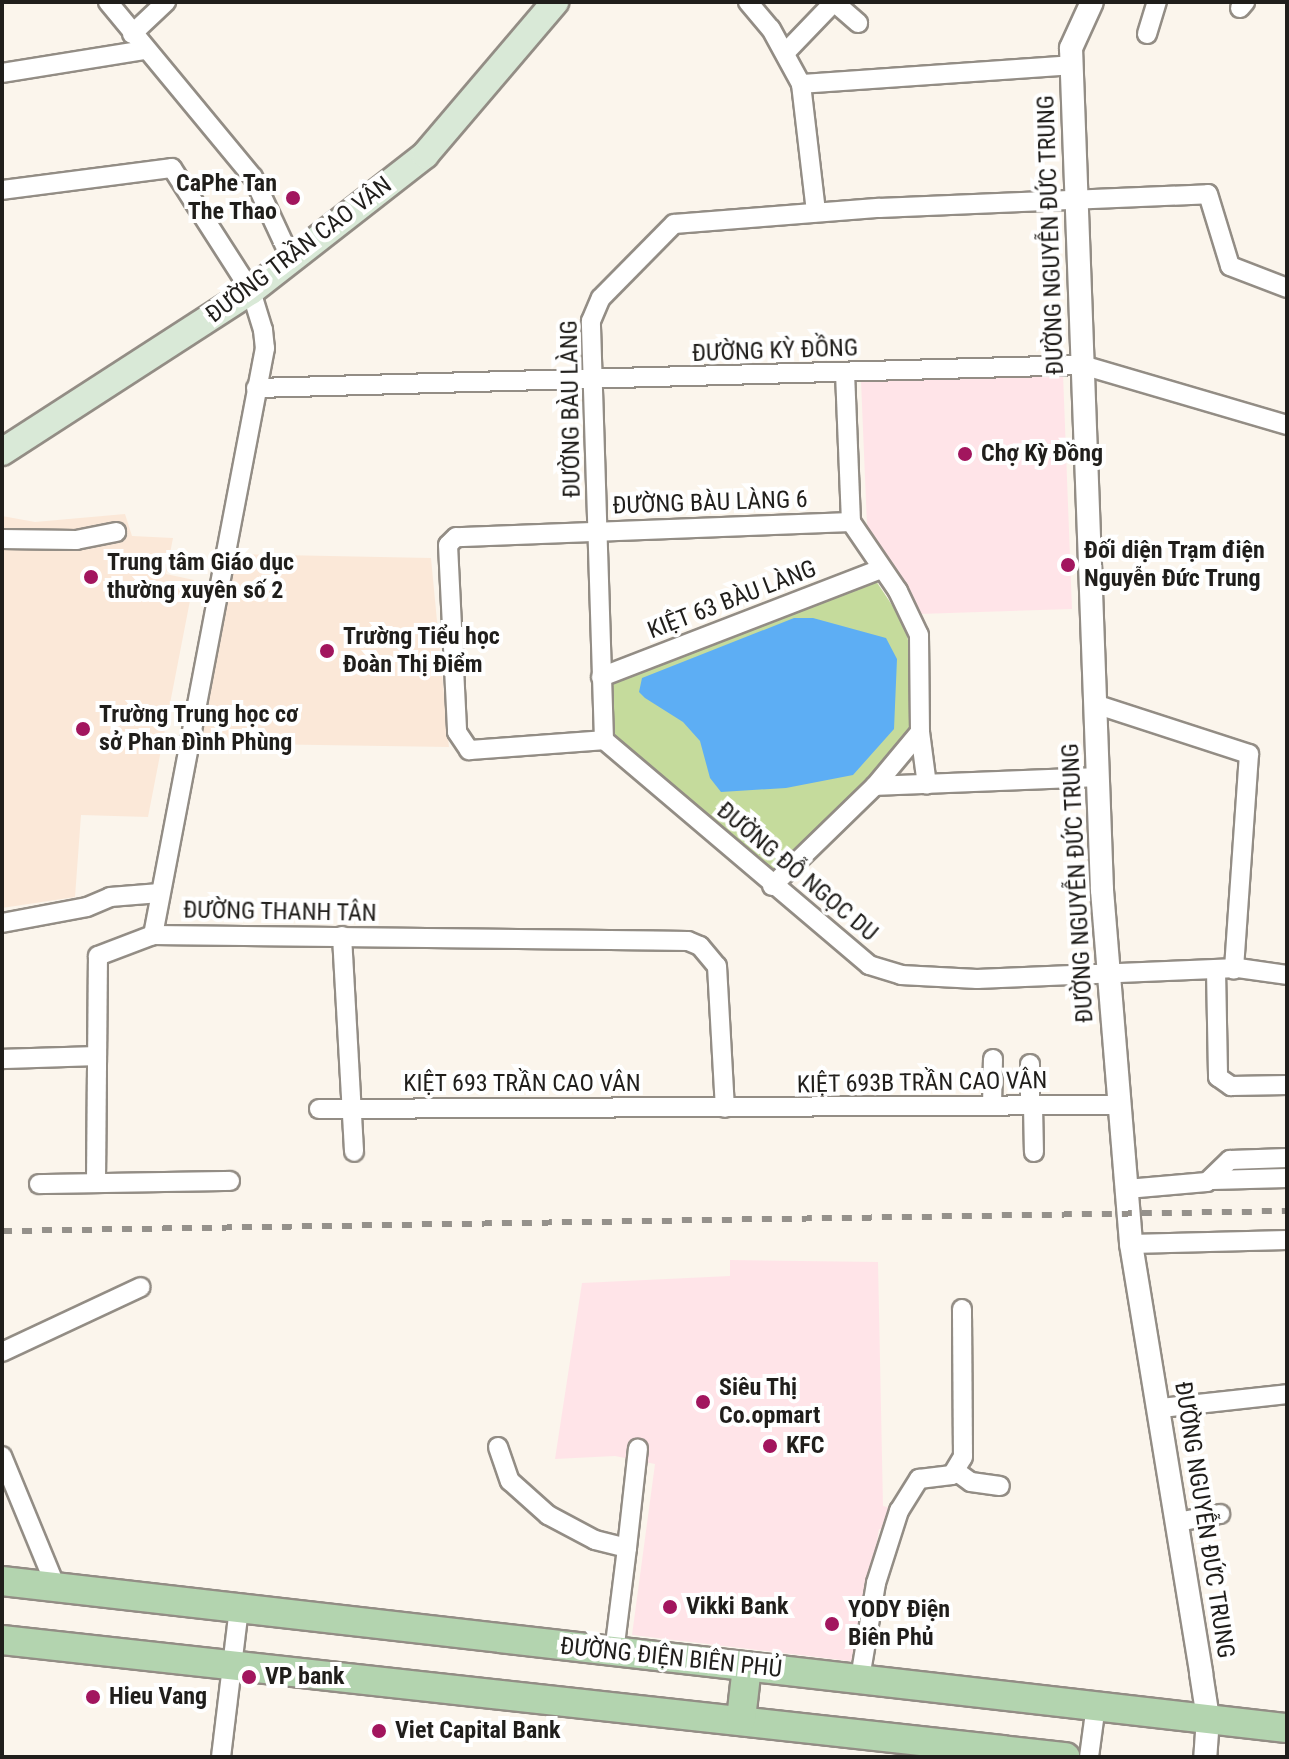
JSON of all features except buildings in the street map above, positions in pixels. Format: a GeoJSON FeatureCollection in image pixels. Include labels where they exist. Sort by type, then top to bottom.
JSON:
{"type":"FeatureCollection","features":[{"type":"Feature","properties":{"kind":"main road","name":"ĐƯỜNG TRẦN CAO VÂN"},"geometry":{"type":"LineString","coordinates":[[2,452],[251,291],[425,155],[555,2]]}},
{"type":"Feature","properties":{"kind":"main road","name":"ĐƯỜNG ĐIỆN BIÊN PHỦ"},"geometry":{"type":"LineString","coordinates":[[2,1581],[1287,1728]]}},
{"type":"Feature","properties":{"kind":"main road"},"geometry":{"type":"LineString","coordinates":[[2,1640],[1066,1757]]}},
{"type":"Feature","properties":{"kind":"main road"},"geometry":{"type":"LineString","coordinates":[[741,1719],[747,1666]]}},
{"type":"Feature","properties":{"kind":"street"},"geometry":{"type":"LineString","coordinates":[[108,2],[144,50],[253,177],[292,261]]}},
{"type":"Feature","properties":{"kind":"street"},"geometry":{"type":"LineString","coordinates":[[132,34],[166,2]]}},
{"type":"Feature","properties":{"kind":"street"},"geometry":{"type":"LineString","coordinates":[[748,2],[785,53],[801,84],[816,212]]}},
{"type":"Feature","properties":{"kind":"street"},"geometry":{"type":"LineString","coordinates":[[785,53],[834,2],[858,23]]}},
{"type":"Feature","properties":{"kind":"street","name":"ĐƯỜNG NGUYỄN ĐỨC TRUNG"},"geometry":{"type":"LineString","coordinates":[[1090,2],[1071,48],[1097,777],[1109,974],[1131,1244],[1161,1408],[1208,1718],[1205,1757]]}},
{"type":"Feature","properties":{"kind":"street"},"geometry":{"type":"LineString","coordinates":[[1147,34],[1157,2]]}},
{"type":"Feature","properties":{"kind":"street"},"geometry":{"type":"LineString","coordinates":[[2,73],[144,50]]}},
{"type":"Feature","properties":{"kind":"street"},"geometry":{"type":"LineString","coordinates":[[801,84],[1072,65]]}},
{"type":"Feature","properties":{"kind":"street","name":"ĐƯỜNG THANH TÂN"},"geometry":{"type":"LineString","coordinates":[[2,190],[172,168],[251,291],[265,348],[153,935],[675,939],[700,946],[717,966],[723,991],[725,1108]]}},
{"type":"Feature","properties":{"kind":"street","name":"ĐƯỜNG BÀU LÀNG"},"geometry":{"type":"LineString","coordinates":[[604,740],[591,382],[593,308],[663,231],[687,220],[1208,194],[1230,266],[1287,288]]}},
{"type":"Feature","properties":{"kind":"street","name":"ĐƯỜNG KỲ ĐỒNG"},"geometry":{"type":"LineString","coordinates":[[256,388],[591,382],[1082,365],[1287,425]]}},
{"type":"Feature","properties":{"kind":"street"},"geometry":{"type":"LineString","coordinates":[[845,373],[851,522],[898,591],[919,635],[920,732],[927,785]]}},
{"type":"Feature","properties":{"kind":"street","name":"ĐƯỜNG BÀU LÀNG 6"},"geometry":{"type":"LineString","coordinates":[[604,740],[469,750],[453,709],[448,545],[456,537],[851,522]]}},
{"type":"Feature","properties":{"kind":"street"},"geometry":{"type":"LineString","coordinates":[[2,539],[76,540],[116,532]]}},
{"type":"Feature","properties":{"kind":"street","name":"KIỆT 63 BÀU LÀNG"},"geometry":{"type":"LineString","coordinates":[[601,677],[881,569]]}},
{"type":"Feature","properties":{"kind":"street"},"geometry":{"type":"LineString","coordinates":[[1095,704],[1249,754],[1225,970],[1218,1077],[1231,1086],[1287,1085]]}},
{"type":"Feature","properties":{"kind":"street"},"geometry":{"type":"LineString","coordinates":[[772,886],[875,786],[920,732]]}},
{"type":"Feature","properties":{"kind":"street","name":"ĐƯỜNG ĐỖ NGỌC DU"},"geometry":{"type":"LineString","coordinates":[[604,740],[772,886],[869,965],[901,975],[977,979],[1225,970],[1287,975]]}},
{"type":"Feature","properties":{"kind":"street"},"geometry":{"type":"LineString","coordinates":[[875,786],[1097,777]]}},
{"type":"Feature","properties":{"kind":"street"},"geometry":{"type":"LineString","coordinates":[[2,923],[87,907],[110,897],[160,893]]}},
{"type":"Feature","properties":{"kind":"street"},"geometry":{"type":"LineString","coordinates":[[96,1182],[98,956],[153,935]]}},
{"type":"Feature","properties":{"kind":"street"},"geometry":{"type":"LineString","coordinates":[[342,936],[354,1152]]}},
{"type":"Feature","properties":{"kind":"street"},"geometry":{"type":"LineString","coordinates":[[2,1059],[97,1056]]}},
{"type":"Feature","properties":{"kind":"street"},"geometry":{"type":"LineString","coordinates":[[992,1106],[993,1059]]}},
{"type":"Feature","properties":{"kind":"street"},"geometry":{"type":"LineString","coordinates":[[1030,1064],[1034,1152]]}},
{"type":"Feature","properties":{"kind":"street","name":"KIỆT 693B TRẦN CAO VÂN"},"geometry":{"type":"LineString","coordinates":[[725,1108],[1119,1105]]}},
{"type":"Feature","properties":{"kind":"street","name":"KIỆT 693 TRẦN CAO VÂN"},"geometry":{"type":"LineString","coordinates":[[319,1109],[725,1108]]}},
{"type":"Feature","properties":{"kind":"street"},"geometry":{"type":"LineString","coordinates":[[1212,1180],[1223,1162],[1287,1158]]}},
{"type":"Feature","properties":{"kind":"street"},"geometry":{"type":"LineString","coordinates":[[1127,1189],[1212,1180],[1287,1178]]}},
{"type":"Feature","properties":{"kind":"street"},"geometry":{"type":"LineString","coordinates":[[39,1184],[230,1181]]}},
{"type":"Feature","properties":{"kind":"street"},"geometry":{"type":"LineString","coordinates":[[1131,1244],[1287,1240]]}},
{"type":"Feature","properties":{"kind":"street"},"geometry":{"type":"LineString","coordinates":[[2,1352],[141,1287]]}},
{"type":"Feature","properties":{"kind":"street"},"geometry":{"type":"LineString","coordinates":[[957,1472],[966,1429],[962,1309]]}},
{"type":"Feature","properties":{"kind":"street"},"geometry":{"type":"LineString","coordinates":[[1161,1408],[1287,1394]]}},
{"type":"Feature","properties":{"kind":"street"},"geometry":{"type":"LineString","coordinates":[[498,1447],[510,1481],[548,1515],[595,1540],[627,1548]]}},
{"type":"Feature","properties":{"kind":"street"},"geometry":{"type":"LineString","coordinates":[[614,1652],[638,1449]]}},
{"type":"Feature","properties":{"kind":"street"},"geometry":{"type":"LineString","coordinates":[[2,1456],[56,1587]]}},
{"type":"Feature","properties":{"kind":"street"},"geometry":{"type":"LineString","coordinates":[[860,1678],[880,1566],[904,1499],[919,1479],[957,1472],[971,1482],[1000,1486]]}},
{"type":"Feature","properties":{"kind":"street"},"geometry":{"type":"LineString","coordinates":[[1178,1522],[1220,1514]]}},
{"type":"Feature","properties":{"kind":"street"},"geometry":{"type":"LineString","coordinates":[[221,1757],[239,1609]]}},
{"type":"Feature","properties":{"kind":"street"},"geometry":{"type":"LineString","coordinates":[[1089,1757],[1096,1705]]}},
{"type":"Feature","properties":{"kind":"shaded area","name":"Chợ Kỳ Đồng"},"geometry":{"type":"Polygon","coordinates":[[[1063,374],[1072,609],[919,614],[867,526],[861,381],[1063,374]]]}},
{"type":"Feature","properties":{"kind":"shaded area","name":"Trường Trung học cơ sở Phan Đình Phùng"},"geometry":{"type":"Polygon","coordinates":[[[125,514],[132,536],[173,538],[166,574],[194,580],[148,817],[81,815],[75,897],[2,908],[2,516],[35,522],[125,514]]]}},
{"type":"Feature","properties":{"kind":"shaded area","name":"Trường Tiểu học Đoàn Thị Điểm"},"geometry":{"type":"Polygon","coordinates":[[[233,554],[431,558],[449,747],[195,743],[233,554]]]}},
{"type":"Feature","properties":{"kind":"shaded area"},"geometry":{"type":"Polygon","coordinates":[[[730,1260],[878,1262],[883,1506],[891,1508],[888,1530],[879,1529],[858,1662],[632,1635],[655,1464],[615,1456],[555,1459],[582,1283],[730,1276],[730,1260]]]}},
{"type":"Feature","properties":{"kind":"green space"},"geometry":{"type":"Polygon","coordinates":[[[872,575],[906,626],[918,714],[911,734],[876,783],[783,869],[772,869],[611,737],[609,676],[872,575]]]}},
{"type":"Feature","properties":{"kind":"water"},"geometry":{"type":"Polygon","coordinates":[[[794,618],[813,618],[886,638],[897,659],[894,729],[853,775],[786,788],[721,792],[710,778],[700,741],[683,722],[639,692],[642,678],[794,618]]]}},
{"type":"Feature","properties":{"kind":"railway"},"geometry":{"type":"LineString","coordinates":[[2,1231],[1287,1211]]}},
{"type":"Feature","properties":{"kind":"place","name":"CaPhe Tan The Thao"},"geometry":{"type":"Point","coordinates":[293,198]}},
{"type":"Feature","properties":{"kind":"place","name":"Chợ Kỳ Đồng"},"geometry":{"type":"Point","coordinates":[965,454]}},
{"type":"Feature","properties":{"kind":"place","name":"Đối diện Trạm điện Nguyễn Đức Trung"},"geometry":{"type":"Point","coordinates":[1068,565]}},
{"type":"Feature","properties":{"kind":"place","name":"Trung tâm Giáo dục thường xuyên số 2"},"geometry":{"type":"Point","coordinates":[91,577]}},
{"type":"Feature","properties":{"kind":"place","name":"Trường Tiểu học Đoàn Thị Điểm"},"geometry":{"type":"Point","coordinates":[327,651]}},
{"type":"Feature","properties":{"kind":"place","name":"Trường Trung học cơ sở Phan Đình Phùng"},"geometry":{"type":"Point","coordinates":[83,729]}},
{"type":"Feature","properties":{"kind":"place","name":"Siêu Thị Co.opmart"},"geometry":{"type":"Point","coordinates":[703,1402]}},
{"type":"Feature","properties":{"kind":"place","name":"KFC"},"geometry":{"type":"Point","coordinates":[770,1446]}},
{"type":"Feature","properties":{"kind":"place","name":"Vikki Bank"},"geometry":{"type":"Point","coordinates":[670,1607]}},
{"type":"Feature","properties":{"kind":"place","name":"YODY Điện Biên Phủ"},"geometry":{"type":"Point","coordinates":[832,1624]}},
{"type":"Feature","properties":{"kind":"place","name":"VP bank"},"geometry":{"type":"Point","coordinates":[249,1677]}},
{"type":"Feature","properties":{"kind":"place","name":"Hieu Vang"},"geometry":{"type":"Point","coordinates":[93,1697]}},
{"type":"Feature","properties":{"kind":"place","name":"Viet Capital Bank"},"geometry":{"type":"Point","coordinates":[379,1731]}}]}
